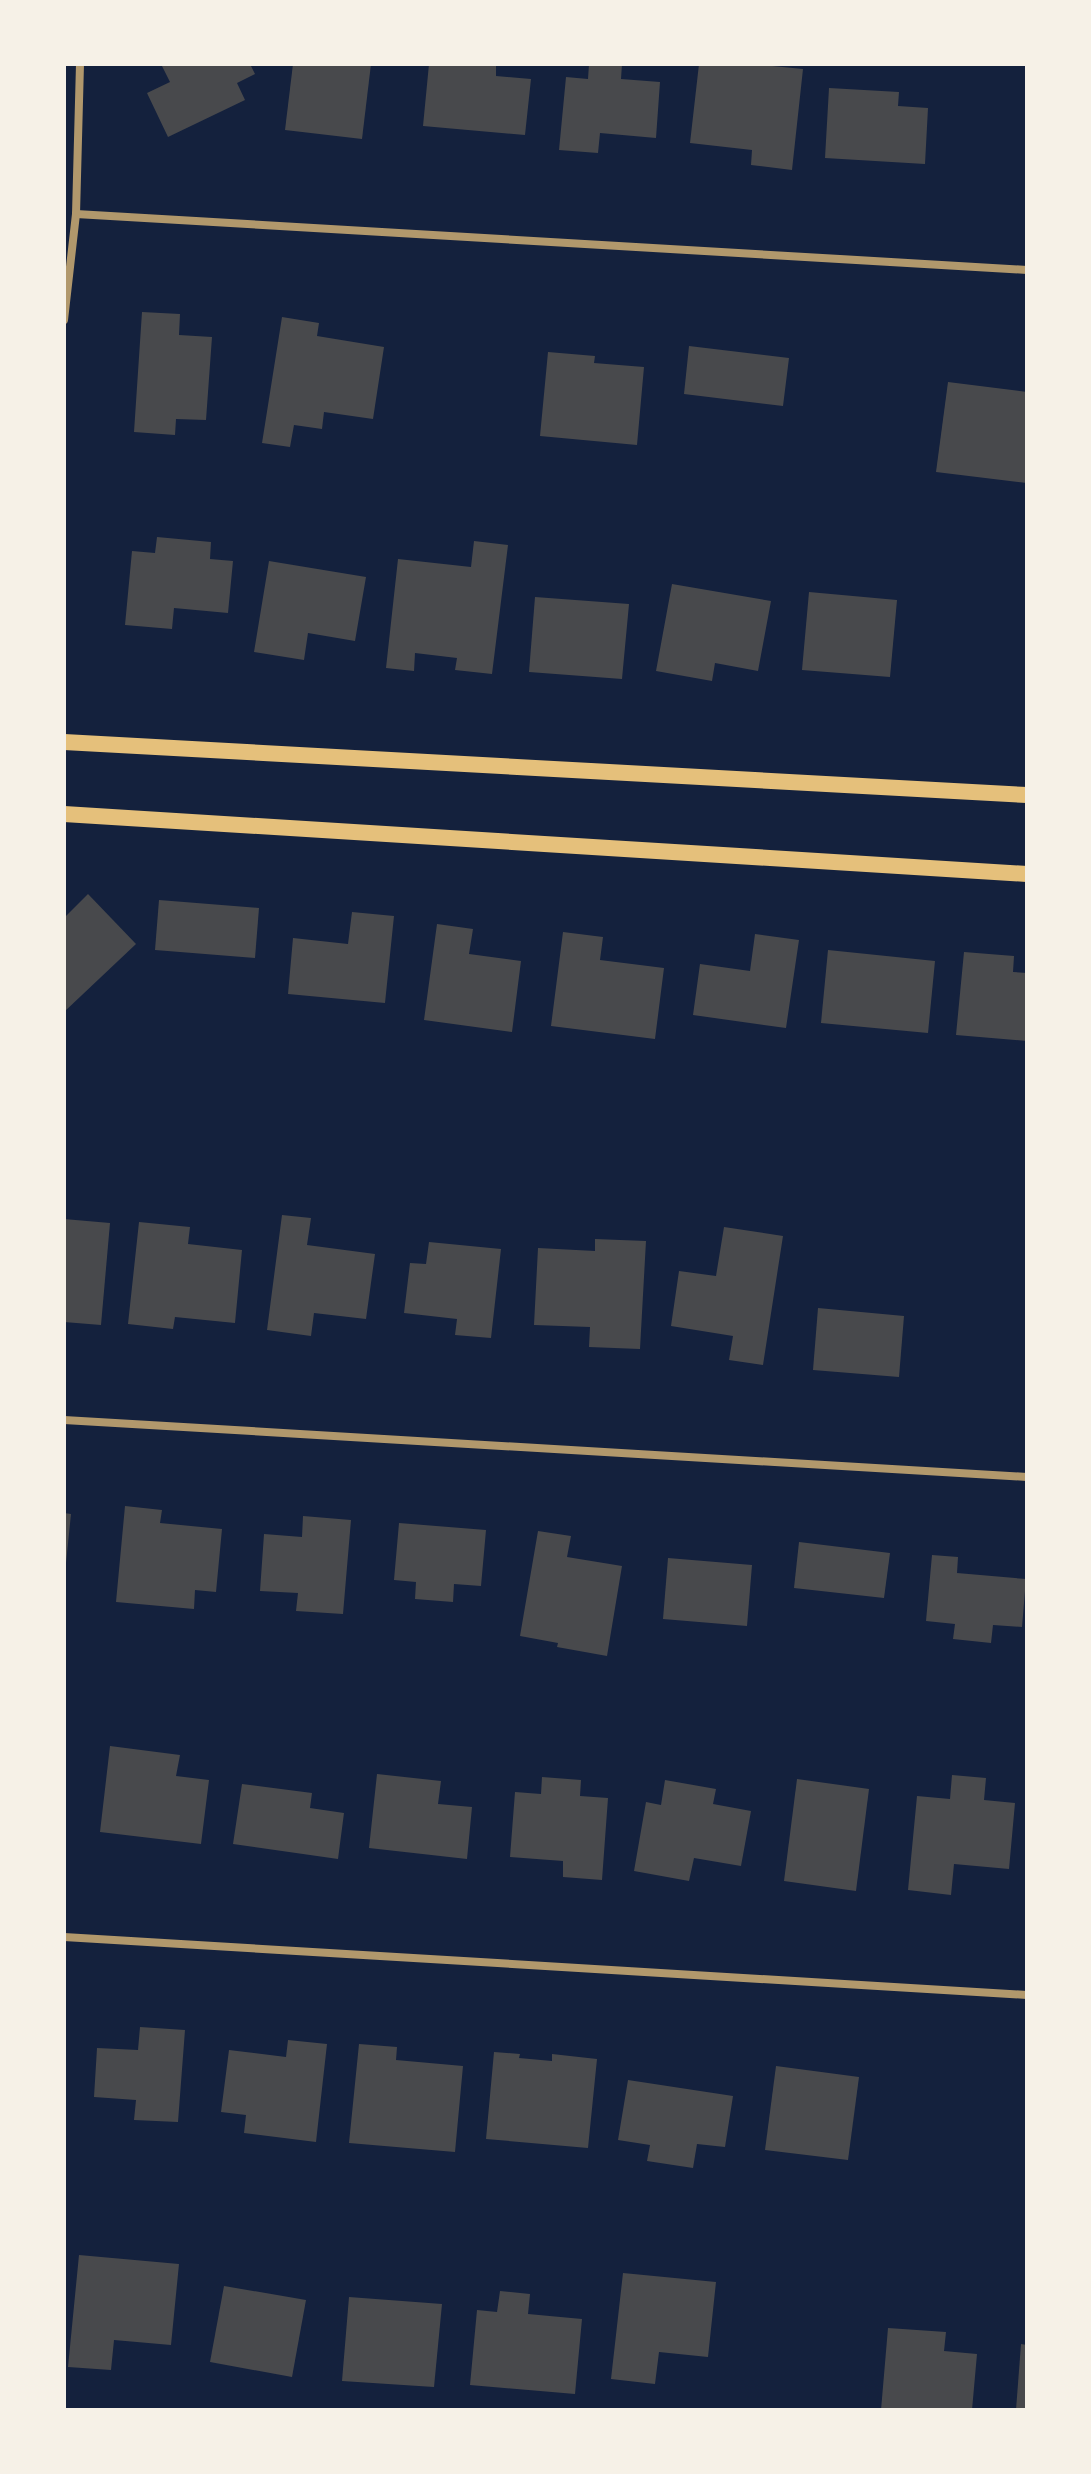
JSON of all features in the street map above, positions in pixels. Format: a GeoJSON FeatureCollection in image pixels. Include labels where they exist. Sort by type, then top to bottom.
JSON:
{"type":"FeatureCollection","features":[{"type":"Feature","properties":{"kind":"main road"},"geometry":{"type":"LineString","coordinates":[[64,742],[1027,795]]}},
{"type":"Feature","properties":{"kind":"main road"},"geometry":{"type":"LineString","coordinates":[[64,814],[1027,874]]}},
{"type":"Feature","properties":{"kind":"street"},"geometry":{"type":"LineString","coordinates":[[64,320],[76,214],[80,64]]}},
{"type":"Feature","properties":{"kind":"street"},"geometry":{"type":"LineString","coordinates":[[76,214],[1027,270]]}},
{"type":"Feature","properties":{"kind":"street"},"geometry":{"type":"LineString","coordinates":[[64,1420],[1027,1477]]}},
{"type":"Feature","properties":{"kind":"street"},"geometry":{"type":"LineString","coordinates":[[64,1937],[1027,1995]]}},
{"type":"Feature","properties":{"kind":"building"},"geometry":{"type":"Polygon","coordinates":[[[161,64],[250,64],[255,74],[237,83],[245,100],[168,137],[147,93],[170,82],[161,64]]]}},
{"type":"Feature","properties":{"kind":"building"},"geometry":{"type":"Polygon","coordinates":[[[293,64],[371,64],[362,139],[285,130],[293,64]]]}},
{"type":"Feature","properties":{"kind":"building"},"geometry":{"type":"Polygon","coordinates":[[[429,64],[496,65],[496,76],[531,79],[525,135],[423,126],[429,64]]]}},
{"type":"Feature","properties":{"kind":"building"},"geometry":{"type":"Polygon","coordinates":[[[589,64],[622,64],[621,79],[660,82],[656,138],[600,133],[598,153],[559,150],[566,77],[588,79],[589,64]]]}},
{"type":"Feature","properties":{"kind":"building"},"geometry":{"type":"Polygon","coordinates":[[[699,64],[753,64],[803,69],[792,170],[751,165],[752,150],[690,143],[699,64]]]}},
{"type":"Feature","properties":{"kind":"building"},"geometry":{"type":"Polygon","coordinates":[[[829,88],[899,92],[898,106],[928,108],[925,164],[825,158],[829,88]]]}},
{"type":"Feature","properties":{"kind":"building"},"geometry":{"type":"Polygon","coordinates":[[[142,312],[180,314],[179,335],[212,337],[206,420],[176,419],[175,435],[134,432],[142,312]]]}},
{"type":"Feature","properties":{"kind":"building"},"geometry":{"type":"Polygon","coordinates":[[[282,317],[319,323],[317,336],[384,347],[373,419],[324,412],[322,429],[294,425],[290,447],[262,443],[282,317]]]}},
{"type":"Feature","properties":{"kind":"building"},"geometry":{"type":"Polygon","coordinates":[[[689,346],[789,358],[783,406],[684,394],[689,346]]]}},
{"type":"Feature","properties":{"kind":"building"},"geometry":{"type":"Polygon","coordinates":[[[548,352],[595,356],[594,363],[644,367],[637,445],[540,436],[548,352]]]}},
{"type":"Feature","properties":{"kind":"building"},"geometry":{"type":"Polygon","coordinates":[[[948,382],[1027,392],[1027,483],[936,472],[948,382]]]}},
{"type":"Feature","properties":{"kind":"building"},"geometry":{"type":"Polygon","coordinates":[[[157,537],[211,542],[210,559],[233,561],[228,613],[174,608],[172,629],[125,625],[132,551],[155,553],[157,537]]]}},
{"type":"Feature","properties":{"kind":"building"},"geometry":{"type":"Polygon","coordinates":[[[474,541],[508,545],[492,674],[455,670],[457,658],[415,653],[414,671],[386,668],[398,559],[471,567],[474,541]]]}},
{"type":"Feature","properties":{"kind":"building"},"geometry":{"type":"Polygon","coordinates":[[[269,561],[366,577],[355,641],[308,633],[304,660],[254,652],[269,561]]]}},
{"type":"Feature","properties":{"kind":"building"},"geometry":{"type":"Polygon","coordinates":[[[672,584],[771,601],[758,671],[715,663],[712,681],[656,671],[672,584]]]}},
{"type":"Feature","properties":{"kind":"building"},"geometry":{"type":"Polygon","coordinates":[[[809,592],[897,600],[890,677],[802,670],[809,592]]]}},
{"type":"Feature","properties":{"kind":"building"},"geometry":{"type":"Polygon","coordinates":[[[535,597],[629,604],[622,679],[529,672],[535,597]]]}},
{"type":"Feature","properties":{"kind":"building"},"geometry":{"type":"Polygon","coordinates":[[[88,894],[136,944],[64,1012],[64,918],[88,894]]]}},
{"type":"Feature","properties":{"kind":"building"},"geometry":{"type":"Polygon","coordinates":[[[159,900],[259,908],[255,958],[155,950],[159,900]]]}},
{"type":"Feature","properties":{"kind":"building"},"geometry":{"type":"Polygon","coordinates":[[[352,912],[394,916],[385,1003],[288,994],[293,938],[348,944],[352,912]]]}},
{"type":"Feature","properties":{"kind":"building"},"geometry":{"type":"Polygon","coordinates":[[[437,924],[473,929],[469,954],[521,961],[512,1032],[424,1020],[437,924]]]}},
{"type":"Feature","properties":{"kind":"building"},"geometry":{"type":"Polygon","coordinates":[[[563,932],[603,937],[600,960],[664,968],[655,1039],[551,1026],[563,932]]]}},
{"type":"Feature","properties":{"kind":"building"},"geometry":{"type":"Polygon","coordinates":[[[755,934],[799,940],[786,1028],[693,1015],[700,964],[750,971],[755,934]]]}},
{"type":"Feature","properties":{"kind":"building"},"geometry":{"type":"Polygon","coordinates":[[[828,950],[935,961],[928,1033],[821,1023],[828,950]]]}},
{"type":"Feature","properties":{"kind":"building"},"geometry":{"type":"Polygon","coordinates":[[[964,952],[1014,956],[1013,972],[1027,973],[1027,1041],[956,1035],[964,952]]]}},
{"type":"Feature","properties":{"kind":"building"},"geometry":{"type":"Polygon","coordinates":[[[282,1215],[311,1218],[307,1245],[375,1254],[366,1319],[314,1313],[311,1336],[267,1330],[282,1215]]]}},
{"type":"Feature","properties":{"kind":"building"},"geometry":{"type":"Polygon","coordinates":[[[64,1219],[110,1223],[101,1325],[64,1322],[64,1219]]]}},
{"type":"Feature","properties":{"kind":"building"},"geometry":{"type":"Polygon","coordinates":[[[139,1222],[190,1227],[188,1244],[242,1250],[235,1323],[175,1317],[173,1329],[128,1324],[139,1222]]]}},
{"type":"Feature","properties":{"kind":"building"},"geometry":{"type":"Polygon","coordinates":[[[724,1227],[783,1236],[763,1365],[729,1360],[733,1336],[671,1326],[679,1271],[716,1276],[724,1227]]]}},
{"type":"Feature","properties":{"kind":"building"},"geometry":{"type":"Polygon","coordinates":[[[595,1239],[646,1241],[640,1349],[589,1347],[590,1327],[534,1325],[538,1248],[595,1251],[595,1239]]]}},
{"type":"Feature","properties":{"kind":"building"},"geometry":{"type":"Polygon","coordinates":[[[429,1242],[501,1249],[491,1338],[455,1335],[457,1319],[404,1313],[410,1263],[426,1264],[429,1242]]]}},
{"type":"Feature","properties":{"kind":"building"},"geometry":{"type":"Polygon","coordinates":[[[818,1308],[904,1316],[899,1377],[813,1370],[818,1308]]]}},
{"type":"Feature","properties":{"kind":"building"},"geometry":{"type":"Polygon","coordinates":[[[125,1506],[162,1510],[160,1523],[222,1529],[216,1592],[195,1590],[194,1609],[116,1602],[125,1506]]]}},
{"type":"Feature","properties":{"kind":"building"},"geometry":{"type":"Polygon","coordinates":[[[64,1513],[71,1514],[66,1563],[64,1563],[64,1513]]]}},
{"type":"Feature","properties":{"kind":"building"},"geometry":{"type":"Polygon","coordinates":[[[303,1516],[351,1520],[343,1614],[296,1611],[298,1593],[260,1591],[264,1534],[302,1537],[303,1516]]]}},
{"type":"Feature","properties":{"kind":"building"},"geometry":{"type":"Polygon","coordinates":[[[399,1523],[486,1530],[481,1586],[454,1584],[453,1602],[415,1599],[416,1582],[394,1580],[399,1523]]]}},
{"type":"Feature","properties":{"kind":"building"},"geometry":{"type":"Polygon","coordinates":[[[538,1531],[571,1536],[567,1557],[622,1566],[607,1656],[557,1647],[558,1643],[520,1636],[538,1531]]]}},
{"type":"Feature","properties":{"kind":"building"},"geometry":{"type":"Polygon","coordinates":[[[799,1542],[890,1553],[884,1598],[794,1588],[799,1542]]]}},
{"type":"Feature","properties":{"kind":"building"},"geometry":{"type":"Polygon","coordinates":[[[932,1555],[958,1557],[957,1573],[1026,1579],[1022,1627],[993,1625],[991,1643],[953,1639],[955,1624],[926,1621],[932,1555]]]}},
{"type":"Feature","properties":{"kind":"building"},"geometry":{"type":"Polygon","coordinates":[[[668,1558],[752,1565],[747,1626],[663,1619],[668,1558]]]}},
{"type":"Feature","properties":{"kind":"building"},"geometry":{"type":"Polygon","coordinates":[[[110,1746],[180,1755],[176,1776],[209,1780],[201,1844],[100,1832],[110,1746]]]}},
{"type":"Feature","properties":{"kind":"building"},"geometry":{"type":"Polygon","coordinates":[[[377,1774],[441,1781],[438,1804],[472,1807],[467,1859],[369,1848],[377,1774]]]}},
{"type":"Feature","properties":{"kind":"building"},"geometry":{"type":"Polygon","coordinates":[[[952,1775],[986,1778],[984,1800],[1015,1803],[1009,1869],[954,1864],[951,1895],[908,1890],[917,1796],[950,1799],[952,1775]]]}},
{"type":"Feature","properties":{"kind":"building"},"geometry":{"type":"Polygon","coordinates":[[[542,1777],[581,1780],[580,1796],[608,1798],[602,1880],[563,1877],[563,1861],[510,1857],[515,1792],[541,1794],[542,1777]]]}},
{"type":"Feature","properties":{"kind":"building"},"geometry":{"type":"Polygon","coordinates":[[[797,1779],[869,1789],[856,1891],[784,1881],[797,1779]]]}},
{"type":"Feature","properties":{"kind":"building"},"geometry":{"type":"Polygon","coordinates":[[[665,1780],[716,1789],[713,1804],[751,1811],[741,1866],[694,1858],[689,1881],[634,1871],[646,1802],[661,1805],[665,1780]]]}},
{"type":"Feature","properties":{"kind":"building"},"geometry":{"type":"Polygon","coordinates":[[[242,1784],[312,1793],[310,1808],[344,1813],[338,1859],[233,1844],[242,1784]]]}},
{"type":"Feature","properties":{"kind":"building"},"geometry":{"type":"Polygon","coordinates":[[[140,2027],[185,2030],[178,2122],[134,2120],[136,2100],[94,2097],[97,2048],[138,2050],[140,2027]]]}},
{"type":"Feature","properties":{"kind":"building"},"geometry":{"type":"Polygon","coordinates":[[[288,2040],[327,2044],[316,2142],[244,2133],[246,2115],[221,2112],[229,2050],[286,2057],[288,2040]]]}},
{"type":"Feature","properties":{"kind":"building"},"geometry":{"type":"Polygon","coordinates":[[[359,2044],[397,2047],[396,2060],[463,2066],[455,2152],[349,2143],[359,2044]]]}},
{"type":"Feature","properties":{"kind":"building"},"geometry":{"type":"Polygon","coordinates":[[[494,2052],[552,2061],[552,2054],[597,2059],[588,2148],[486,2139],[494,2052]]]}},
{"type":"Feature","properties":{"kind":"building"},"geometry":{"type":"Polygon","coordinates":[[[776,2066],[859,2077],[848,2160],[765,2150],[776,2066]]]}},
{"type":"Feature","properties":{"kind":"building"},"geometry":{"type":"Polygon","coordinates":[[[628,2080],[733,2096],[725,2147],[697,2144],[693,2168],[647,2161],[650,2145],[618,2140],[628,2080]]]}},
{"type":"Feature","properties":{"kind":"building"},"geometry":{"type":"Polygon","coordinates":[[[79,2255],[179,2264],[171,2345],[114,2340],[111,2370],[68,2367],[79,2255]]]}},
{"type":"Feature","properties":{"kind":"building"},"geometry":{"type":"Polygon","coordinates":[[[623,2273],[716,2282],[708,2357],[659,2352],[655,2384],[611,2379],[623,2273]]]}},
{"type":"Feature","properties":{"kind":"building"},"geometry":{"type":"Polygon","coordinates":[[[224,2286],[306,2300],[292,2377],[210,2362],[224,2286]]]}},
{"type":"Feature","properties":{"kind":"building"},"geometry":{"type":"Polygon","coordinates":[[[500,2291],[530,2294],[528,2314],[582,2319],[575,2394],[470,2385],[477,2310],[497,2312],[500,2291]]]}},
{"type":"Feature","properties":{"kind":"building"},"geometry":{"type":"Polygon","coordinates":[[[349,2297],[442,2304],[434,2387],[342,2381],[349,2297]]]}},
{"type":"Feature","properties":{"kind":"building"},"geometry":{"type":"Polygon","coordinates":[[[888,2328],[946,2332],[944,2351],[977,2354],[972,2410],[881,2410],[888,2328]]]}},
{"type":"Feature","properties":{"kind":"building"},"geometry":{"type":"Polygon","coordinates":[[[1021,2344],[1027,2345],[1027,2410],[1016,2410],[1021,2344]]]}}]}
